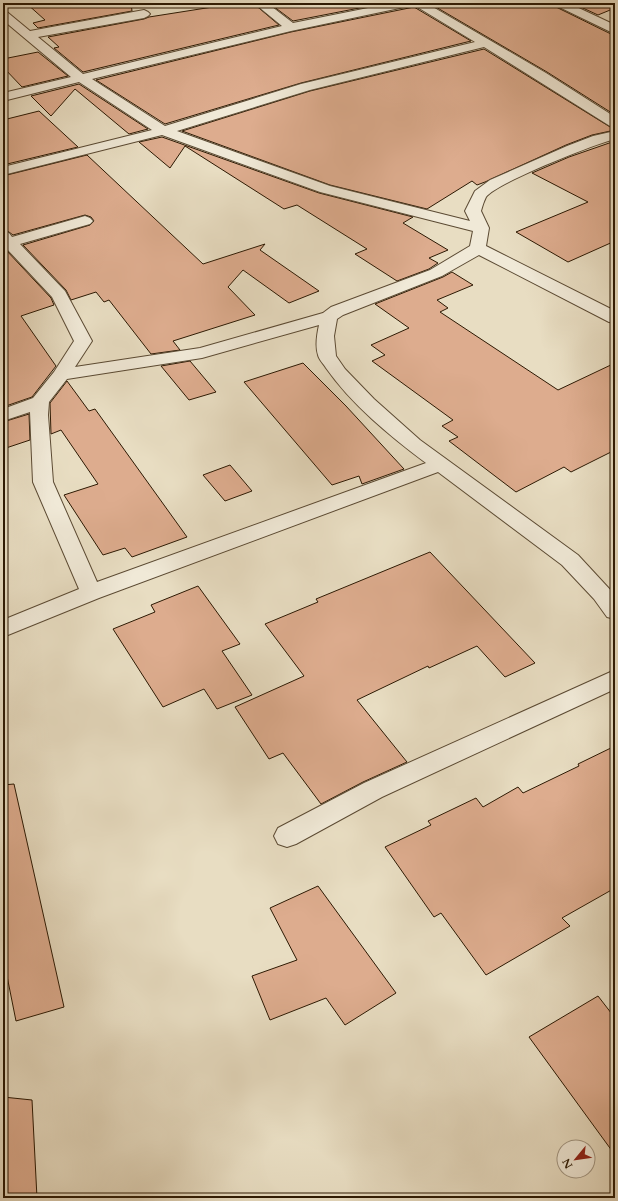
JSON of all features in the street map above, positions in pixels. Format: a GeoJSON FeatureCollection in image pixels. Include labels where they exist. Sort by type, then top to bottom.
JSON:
{"type":"FeatureCollection","features":[{"type":"Feature","properties":{"kind":"street"},"geometry":{"type":"LineString","coordinates":[[260,3],[291,27]]}},
{"type":"Feature","properties":{"kind":"street"},"geometry":{"type":"LineString","coordinates":[[3,97],[291,27],[410,3]]}},
{"type":"Feature","properties":{"kind":"street"},"geometry":{"type":"LineString","coordinates":[[418,3],[615,122]]}},
{"type":"Feature","properties":{"kind":"street"},"geometry":{"type":"LineString","coordinates":[[559,3],[615,30]]}},
{"type":"Feature","properties":{"kind":"street"},"geometry":{"type":"LineString","coordinates":[[3,14],[81,78],[163,132],[324,189],[481,228]]}},
{"type":"Feature","properties":{"kind":"street"},"geometry":{"type":"LineString","coordinates":[[28,35],[144,14]]}},
{"type":"Feature","properties":{"kind":"street"},"geometry":{"type":"LineString","coordinates":[[3,171],[163,132],[306,87],[486,43]]}},
{"type":"Feature","properties":{"kind":"street"},"geometry":{"type":"LineString","coordinates":[[61,375],[202,353],[264,334],[329,317],[337,311],[436,273],[458,262],[478,248],[481,228],[473,211],[480,194],[495,183],[572,149],[598,139],[615,135]]}},
{"type":"Feature","properties":{"kind":"street"},"geometry":{"type":"LineString","coordinates":[[5,241],[85,221]]}},
{"type":"Feature","properties":{"kind":"street"},"geometry":{"type":"LineString","coordinates":[[3,415],[40,402],[61,375],[83,341],[59,295],[5,241]]}},
{"type":"Feature","properties":{"kind":"street"},"geometry":{"type":"LineString","coordinates":[[478,248],[615,318]]}},
{"type":"Feature","properties":{"kind":"street"},"geometry":{"type":"LineString","coordinates":[[329,317],[325,336],[327,356],[339,373],[368,403],[413,444],[439,465],[499,506],[570,560],[602,594],[615,611]]}},
{"type":"Feature","properties":{"kind":"street"},"geometry":{"type":"LineString","coordinates":[[40,402],[39,415],[43,482],[91,593]]}},
{"type":"Feature","properties":{"kind":"street"},"geometry":{"type":"LineString","coordinates":[[3,629],[91,593],[439,465]]}},
{"type":"Feature","properties":{"kind":"street"},"geometry":{"type":"LineString","coordinates":[[287,836],[373,790],[615,679]]}},
{"type":"Feature","properties":{"kind":"building"},"geometry":{"type":"Polygon","coordinates":[[[26,3],[131,3],[132,11],[38,28],[33,23],[45,20],[26,3]]]}},
{"type":"Feature","properties":{"kind":"building"},"geometry":{"type":"Polygon","coordinates":[[[238,3],[253,3],[279,25],[83,72],[54,48],[59,47],[48,37],[149,17],[238,3]]]}},
{"type":"Feature","properties":{"kind":"building"},"geometry":{"type":"Polygon","coordinates":[[[269,3],[385,3],[293,21],[269,3]]]}},
{"type":"Feature","properties":{"kind":"building"},"geometry":{"type":"Polygon","coordinates":[[[429,3],[552,3],[554,6],[615,36],[615,115],[547,72],[429,3]]]}},
{"type":"Feature","properties":{"kind":"building"},"geometry":{"type":"Polygon","coordinates":[[[572,3],[615,3],[615,8],[598,15],[572,3]]]}},
{"type":"Feature","properties":{"kind":"building"},"geometry":{"type":"Polygon","coordinates":[[[414,7],[471,41],[301,83],[165,124],[96,80],[291,32],[414,7]]]}},
{"type":"Feature","properties":{"kind":"building"},"geometry":{"type":"Polygon","coordinates":[[[484,49],[615,130],[592,135],[566,145],[477,185],[472,181],[427,209],[330,185],[182,131],[310,91],[484,49]]]}},
{"type":"Feature","properties":{"kind":"building"},"geometry":{"type":"Polygon","coordinates":[[[38,52],[68,76],[22,87],[3,67],[3,59],[38,52]]]}},
{"type":"Feature","properties":{"kind":"building"},"geometry":{"type":"Polygon","coordinates":[[[79,84],[148,129],[129,134],[75,89],[51,116],[31,96],[79,84]]]}},
{"type":"Feature","properties":{"kind":"building"},"geometry":{"type":"Polygon","coordinates":[[[39,111],[78,147],[3,165],[3,120],[39,111]]]}},
{"type":"Feature","properties":{"kind":"building"},"geometry":{"type":"Polygon","coordinates":[[[162,137],[319,193],[413,217],[403,223],[448,250],[429,258],[438,263],[429,269],[397,281],[355,254],[367,249],[297,205],[284,209],[185,146],[170,168],[139,142],[162,137]]]}},
{"type":"Feature","properties":{"kind":"building"},"geometry":{"type":"Polygon","coordinates":[[[615,141],[615,241],[568,262],[516,232],[588,202],[532,173],[569,157],[615,141]]]}},
{"type":"Feature","properties":{"kind":"building"},"geometry":{"type":"Polygon","coordinates":[[[87,155],[203,264],[265,244],[260,250],[319,291],[289,303],[243,270],[228,287],[255,315],[173,341],[180,350],[151,354],[109,300],[104,302],[96,292],[71,300],[66,290],[23,245],[90,225],[94,221],[91,217],[85,215],[13,235],[3,230],[3,176],[87,155]]]}},
{"type":"Feature","properties":{"kind":"building"},"geometry":{"type":"Polygon","coordinates":[[[3,250],[6,250],[51,298],[54,305],[21,316],[56,366],[32,397],[3,407],[3,250]]]}},
{"type":"Feature","properties":{"kind":"building"},"geometry":{"type":"Polygon","coordinates":[[[452,272],[473,285],[437,300],[448,308],[440,312],[558,390],[615,363],[615,450],[571,472],[564,467],[516,492],[449,441],[458,437],[442,426],[453,420],[372,361],[385,355],[371,345],[409,328],[375,304],[452,272]]]}},
{"type":"Feature","properties":{"kind":"building"},"geometry":{"type":"Polygon","coordinates":[[[190,361],[216,392],[189,400],[161,366],[190,361]]]}},
{"type":"Feature","properties":{"kind":"building"},"geometry":{"type":"Polygon","coordinates":[[[303,363],[346,406],[404,469],[362,484],[359,476],[332,485],[244,382],[303,363]]]}},
{"type":"Feature","properties":{"kind":"building"},"geometry":{"type":"Polygon","coordinates":[[[67,381],[89,411],[95,409],[187,537],[132,557],[125,548],[103,555],[64,495],[98,484],[61,430],[51,434],[50,403],[67,381]]]}},
{"type":"Feature","properties":{"kind":"building"},"geometry":{"type":"Polygon","coordinates":[[[29,414],[30,440],[3,449],[3,422],[29,414]]]}},
{"type":"Feature","properties":{"kind":"building"},"geometry":{"type":"Polygon","coordinates":[[[230,465],[252,491],[225,501],[203,475],[230,465]]]}},
{"type":"Feature","properties":{"kind":"building"},"geometry":{"type":"Polygon","coordinates":[[[430,552],[535,663],[505,677],[477,646],[429,668],[428,666],[357,700],[407,762],[363,782],[321,804],[283,753],[269,759],[235,707],[304,676],[265,624],[318,602],[316,599],[430,552]]]}},
{"type":"Feature","properties":{"kind":"building"},"geometry":{"type":"Polygon","coordinates":[[[198,586],[240,644],[222,651],[252,695],[217,709],[204,689],[163,707],[113,629],[155,612],[151,605],[198,586]]]}},
{"type":"Feature","properties":{"kind":"building"},"geometry":{"type":"Polygon","coordinates":[[[615,746],[615,888],[562,918],[570,926],[486,975],[441,913],[434,917],[385,847],[431,825],[428,821],[476,798],[483,807],[518,787],[523,793],[579,766],[578,764],[615,746]]]}},
{"type":"Feature","properties":{"kind":"building"},"geometry":{"type":"Polygon","coordinates":[[[14,784],[64,1007],[16,1021],[3,956],[3,785],[14,784]]]}},
{"type":"Feature","properties":{"kind":"building"},"geometry":{"type":"Polygon","coordinates":[[[318,886],[396,993],[345,1025],[326,998],[270,1020],[252,976],[297,960],[270,908],[318,886]]]}},
{"type":"Feature","properties":{"kind":"building"},"geometry":{"type":"Polygon","coordinates":[[[598,996],[615,1018],[615,1155],[529,1037],[598,996]]]}},
{"type":"Feature","properties":{"kind":"building"},"geometry":{"type":"Polygon","coordinates":[[[3,1097],[32,1100],[37,1198],[3,1198],[3,1097]]]}}]}
